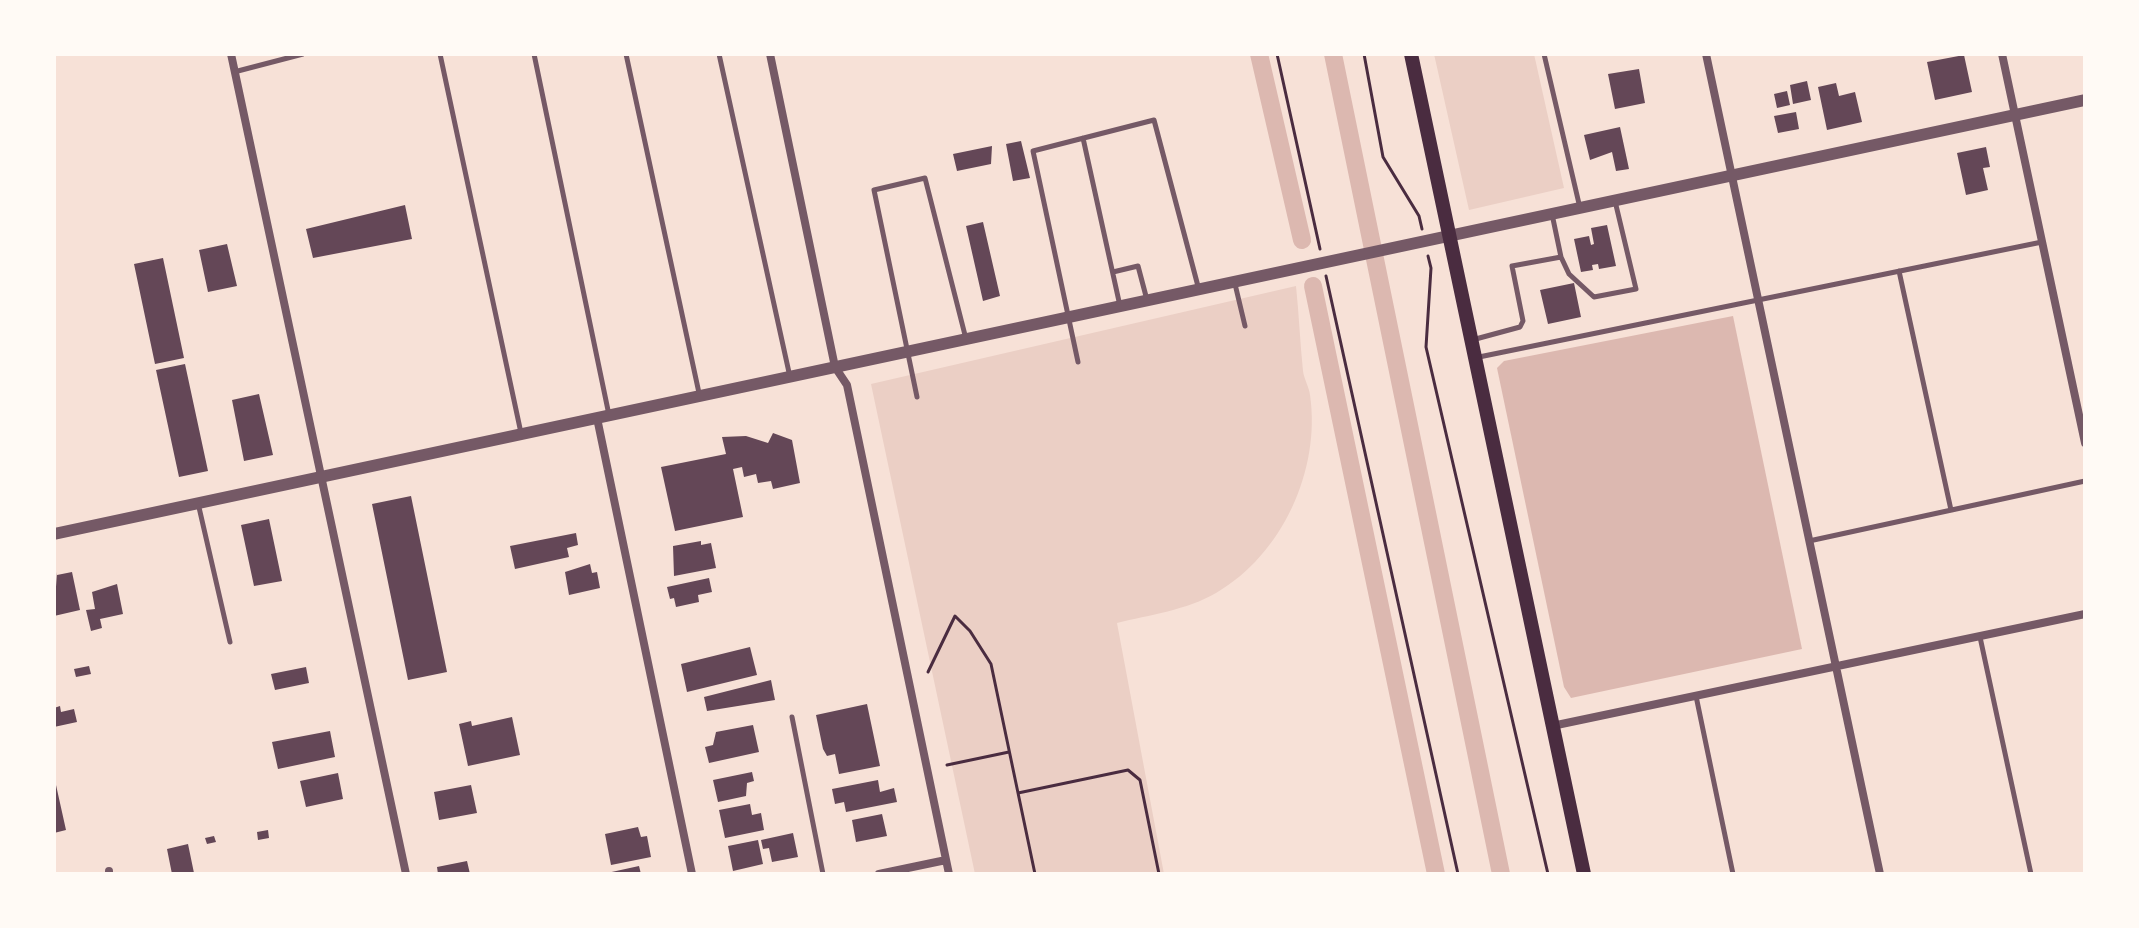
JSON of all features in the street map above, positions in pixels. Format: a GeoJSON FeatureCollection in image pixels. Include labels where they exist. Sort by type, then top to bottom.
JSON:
{"type":"FeatureCollection","features":[{"type":"Feature","properties":{"kind":"main road"},"geometry":{"type":"LineString","coordinates":[[1411,54],[1584,874]]}},
{"type":"Feature","properties":{"kind":"street"},"geometry":{"type":"LineString","coordinates":[[231,54],[406,874]]}},
{"type":"Feature","properties":{"kind":"street"},"geometry":{"type":"LineString","coordinates":[[770,54],[835,367],[847,385],[949,874]]}},
{"type":"Feature","properties":{"kind":"street"},"geometry":{"type":"LineString","coordinates":[[1706,54],[1880,874]]}},
{"type":"Feature","properties":{"kind":"street"},"geometry":{"type":"LineString","coordinates":[[2003,55],[2085,443]]}},
{"type":"Feature","properties":{"kind":"street"},"geometry":{"type":"LineString","coordinates":[[54,534],[2085,100]]}},
{"type":"Feature","properties":{"kind":"street"},"geometry":{"type":"LineString","coordinates":[[603,417],[692,874]]}},
{"type":"Feature","properties":{"kind":"street"},"geometry":{"type":"LineString","coordinates":[[1552,726],[2085,614]]}},
{"type":"Feature","properties":{"kind":"street"},"geometry":{"type":"LineString","coordinates":[[879,874],[946,860]]}},
{"type":"Feature","properties":{"kind":"lane"},"geometry":{"type":"LineString","coordinates":[[234,72],[303,54]]}},
{"type":"Feature","properties":{"kind":"lane"},"geometry":{"type":"LineString","coordinates":[[440,54],[521,434]]}},
{"type":"Feature","properties":{"kind":"lane"},"geometry":{"type":"LineString","coordinates":[[534,54],[603,417]]}},
{"type":"Feature","properties":{"kind":"lane"},"geometry":{"type":"LineString","coordinates":[[626,54],[700,396]]}},
{"type":"Feature","properties":{"kind":"lane"},"geometry":{"type":"LineString","coordinates":[[719,54],[790,377]]}},
{"type":"Feature","properties":{"kind":"lane"},"geometry":{"type":"LineString","coordinates":[[1544,54],[1580,208]]}},
{"type":"Feature","properties":{"kind":"lane"},"geometry":{"type":"LineString","coordinates":[[2003,55],[2014,54]]}},
{"type":"Feature","properties":{"kind":"lane"},"geometry":{"type":"LineString","coordinates":[[1078,362],[1033,151],[1154,120],[1199,291]]}},
{"type":"Feature","properties":{"kind":"lane"},"geometry":{"type":"LineString","coordinates":[[1083,138],[1120,307]]}},
{"type":"Feature","properties":{"kind":"lane"},"geometry":{"type":"LineString","coordinates":[[917,397],[874,190],[925,178],[966,340]]}},
{"type":"Feature","properties":{"kind":"lane"},"geometry":{"type":"LineString","coordinates":[[1552,214],[1561,257],[1569,274],[1594,297],[1636,289],[1615,201]]}},
{"type":"Feature","properties":{"kind":"lane"},"geometry":{"type":"LineString","coordinates":[[1475,358],[2042,242]]}},
{"type":"Feature","properties":{"kind":"lane"},"geometry":{"type":"LineString","coordinates":[[1471,340],[1520,327],[1523,321],[1512,266],[1561,257]]}},
{"type":"Feature","properties":{"kind":"lane"},"geometry":{"type":"LineString","coordinates":[[1112,272],[1138,266],[1147,301]]}},
{"type":"Feature","properties":{"kind":"lane"},"geometry":{"type":"LineString","coordinates":[[1899,271],[1951,510]]}},
{"type":"Feature","properties":{"kind":"lane"},"geometry":{"type":"LineString","coordinates":[[1235,283],[1245,326]]}},
{"type":"Feature","properties":{"kind":"lane"},"geometry":{"type":"LineString","coordinates":[[1809,541],[2085,481]]}},
{"type":"Feature","properties":{"kind":"lane"},"geometry":{"type":"LineString","coordinates":[[198,503],[230,642]]}},
{"type":"Feature","properties":{"kind":"lane"},"geometry":{"type":"LineString","coordinates":[[1980,637],[2031,874]]}},
{"type":"Feature","properties":{"kind":"lane"},"geometry":{"type":"LineString","coordinates":[[1695,695],[1733,874]]}},
{"type":"Feature","properties":{"kind":"lane"},"geometry":{"type":"LineString","coordinates":[[792,717],[823,874]]}},
{"type":"Feature","properties":{"kind":"path"},"geometry":{"type":"LineString","coordinates":[[1277,54],[1458,874]]}},
{"type":"Feature","properties":{"kind":"path"},"geometry":{"type":"LineString","coordinates":[[1364,54],[1383,157],[1419,216],[1431,268],[1426,347],[1548,874]]}},
{"type":"Feature","properties":{"kind":"path"},"geometry":{"type":"LineString","coordinates":[[928,672],[955,616],[970,631],[991,664],[1035,874]]}},
{"type":"Feature","properties":{"kind":"path"},"geometry":{"type":"LineString","coordinates":[[947,765],[1009,752]]}},
{"type":"Feature","properties":{"kind":"path"},"geometry":{"type":"LineString","coordinates":[[1018,793],[1128,770],[1140,780],[1159,874]]}},
{"type":"Feature","properties":{"kind":"shaded area"},"geometry":{"type":"Polygon","coordinates":[[[1434,54],[1534,54],[1564,188],[1469,210],[1434,54]]]}},
{"type":"Feature","properties":{"kind":"shaded area"},"geometry":{"type":"Polygon","coordinates":[[[1296,286],[1303,371],[1310,395],[1312,423],[1309,452],[1292,508],[1260,557],[1216,593],[1180,608],[1117,623],[1164,874],[975,874],[871,384],[1296,286]]]}},
{"type":"Feature","properties":{"kind":"shaded area"},"geometry":{"type":"Polygon","coordinates":[[[1733,316],[1802,649],[1571,698],[1564,687],[1497,368],[1504,361],[1733,316]]]}},
{"type":"Feature","properties":{"kind":"building"},"geometry":{"type":"Polygon","coordinates":[[[1964,55],[1972,92],[1935,100],[1927,62],[1964,55]]]}},
{"type":"Feature","properties":{"kind":"building"},"geometry":{"type":"Polygon","coordinates":[[[1639,69],[1645,103],[1615,109],[1608,74],[1639,69]]]}},
{"type":"Feature","properties":{"kind":"building"},"geometry":{"type":"Polygon","coordinates":[[[1807,81],[1811,100],[1793,104],[1790,85],[1807,81]]]}},
{"type":"Feature","properties":{"kind":"building"},"geometry":{"type":"Polygon","coordinates":[[[1836,83],[1839,96],[1855,92],[1862,122],[1827,130],[1818,87],[1836,83]]]}},
{"type":"Feature","properties":{"kind":"building"},"geometry":{"type":"Polygon","coordinates":[[[1787,91],[1790,105],[1777,108],[1774,94],[1787,91]]]}},
{"type":"Feature","properties":{"kind":"building"},"geometry":{"type":"Polygon","coordinates":[[[1796,112],[1799,129],[1778,133],[1774,116],[1796,112]]]}},
{"type":"Feature","properties":{"kind":"building"},"geometry":{"type":"Polygon","coordinates":[[[1620,127],[1629,169],[1616,171],[1612,152],[1590,160],[1584,135],[1620,127]]]}},
{"type":"Feature","properties":{"kind":"building"},"geometry":{"type":"Polygon","coordinates":[[[1021,141],[1030,178],[1013,181],[1006,144],[1021,141]]]}},
{"type":"Feature","properties":{"kind":"building"},"geometry":{"type":"Polygon","coordinates":[[[992,146],[991,164],[957,171],[953,154],[992,146]]]}},
{"type":"Feature","properties":{"kind":"building"},"geometry":{"type":"Polygon","coordinates":[[[1986,147],[1990,167],[1983,168],[1988,190],[1966,195],[1957,153],[1986,147]]]}},
{"type":"Feature","properties":{"kind":"building"},"geometry":{"type":"Polygon","coordinates":[[[405,205],[412,239],[313,258],[306,229],[405,205]]]}},
{"type":"Feature","properties":{"kind":"building"},"geometry":{"type":"Polygon","coordinates":[[[983,222],[1000,296],[983,301],[966,226],[983,222]]]}},
{"type":"Feature","properties":{"kind":"building"},"geometry":{"type":"Polygon","coordinates":[[[1607,225],[1616,266],[1599,269],[1598,264],[1592,265],[1593,270],[1581,272],[1574,239],[1589,236],[1591,245],[1594,244],[1591,228],[1607,225]]]}},
{"type":"Feature","properties":{"kind":"building"},"geometry":{"type":"Polygon","coordinates":[[[227,244],[237,286],[208,292],[199,250],[227,244]]]}},
{"type":"Feature","properties":{"kind":"building"},"geometry":{"type":"Polygon","coordinates":[[[163,258],[184,358],[155,364],[134,264],[163,258]]]}},
{"type":"Feature","properties":{"kind":"building"},"geometry":{"type":"Polygon","coordinates":[[[1574,283],[1581,317],[1548,324],[1540,290],[1574,283]]]}},
{"type":"Feature","properties":{"kind":"building"},"geometry":{"type":"Polygon","coordinates":[[[185,364],[208,471],[179,477],[156,370],[185,364]]]}},
{"type":"Feature","properties":{"kind":"building"},"geometry":{"type":"Polygon","coordinates":[[[259,394],[273,455],[244,461],[232,400],[259,394]]]}},
{"type":"Feature","properties":{"kind":"building"},"geometry":{"type":"Polygon","coordinates":[[[773,433],[792,440],[800,483],[773,489],[771,481],[758,483],[756,474],[744,477],[742,467],[733,469],[743,517],[675,531],[661,467],[726,454],[722,437],[746,436],[768,443],[773,433]]]}},
{"type":"Feature","properties":{"kind":"building"},"geometry":{"type":"Polygon","coordinates":[[[411,496],[447,672],[408,680],[372,504],[411,496]]]}},
{"type":"Feature","properties":{"kind":"building"},"geometry":{"type":"Polygon","coordinates":[[[269,519],[282,581],[254,586],[241,525],[269,519]]]}},
{"type":"Feature","properties":{"kind":"building"},"geometry":{"type":"Polygon","coordinates":[[[576,533],[578,545],[567,548],[569,557],[515,569],[510,546],[576,533]]]}},
{"type":"Feature","properties":{"kind":"building"},"geometry":{"type":"Polygon","coordinates":[[[701,541],[701,545],[711,543],[716,568],[674,576],[673,546],[701,541]]]}},
{"type":"Feature","properties":{"kind":"building"},"geometry":{"type":"Polygon","coordinates":[[[590,564],[592,573],[597,572],[600,588],[569,595],[565,572],[590,564]]]}},
{"type":"Feature","properties":{"kind":"building"},"geometry":{"type":"Polygon","coordinates":[[[57,572],[57,575],[72,572],[80,610],[54,616],[57,572]]]}},
{"type":"Feature","properties":{"kind":"building"},"geometry":{"type":"Polygon","coordinates":[[[709,578],[712,592],[698,595],[699,602],[676,607],[674,598],[670,599],[667,587],[709,578]]]}},
{"type":"Feature","properties":{"kind":"building"},"geometry":{"type":"Polygon","coordinates":[[[117,584],[123,614],[100,619],[102,628],[91,631],[86,610],[95,609],[92,592],[117,584]]]}},
{"type":"Feature","properties":{"kind":"building"},"geometry":{"type":"Polygon","coordinates":[[[750,647],[757,675],[687,692],[681,664],[750,647]]]}},
{"type":"Feature","properties":{"kind":"building"},"geometry":{"type":"Polygon","coordinates":[[[89,666],[91,674],[76,677],[74,669],[89,666]]]}},
{"type":"Feature","properties":{"kind":"building"},"geometry":{"type":"Polygon","coordinates":[[[306,667],[309,683],[275,690],[271,674],[306,667]]]}},
{"type":"Feature","properties":{"kind":"building"},"geometry":{"type":"Polygon","coordinates":[[[771,680],[775,700],[707,711],[704,697],[771,680]]]}},
{"type":"Feature","properties":{"kind":"building"},"geometry":{"type":"Polygon","coordinates":[[[867,704],[880,766],[839,774],[835,754],[827,756],[823,749],[816,715],[867,704]]]}},
{"type":"Feature","properties":{"kind":"building"},"geometry":{"type":"Polygon","coordinates":[[[60,706],[61,712],[74,709],[77,722],[54,727],[54,708],[60,706]]]}},
{"type":"Feature","properties":{"kind":"building"},"geometry":{"type":"Polygon","coordinates":[[[512,717],[520,755],[468,766],[459,724],[471,721],[472,726],[512,717]]]}},
{"type":"Feature","properties":{"kind":"building"},"geometry":{"type":"Polygon","coordinates":[[[753,725],[759,752],[709,763],[705,747],[713,745],[716,732],[753,725]]]}},
{"type":"Feature","properties":{"kind":"building"},"geometry":{"type":"Polygon","coordinates":[[[330,731],[335,757],[278,769],[272,742],[330,731]]]}},
{"type":"Feature","properties":{"kind":"building"},"geometry":{"type":"Polygon","coordinates":[[[752,772],[754,781],[747,783],[746,796],[718,802],[713,780],[752,772]]]}},
{"type":"Feature","properties":{"kind":"building"},"geometry":{"type":"Polygon","coordinates":[[[338,773],[343,799],[306,807],[300,781],[338,773]]]}},
{"type":"Feature","properties":{"kind":"building"},"geometry":{"type":"Polygon","coordinates":[[[54,776],[66,830],[54,833],[54,776]]]}},
{"type":"Feature","properties":{"kind":"building"},"geometry":{"type":"Polygon","coordinates":[[[878,780],[880,792],[894,788],[897,802],[846,812],[844,802],[835,804],[832,789],[878,780]]]}},
{"type":"Feature","properties":{"kind":"building"},"geometry":{"type":"Polygon","coordinates":[[[471,785],[477,813],[439,820],[434,792],[471,785]]]}},
{"type":"Feature","properties":{"kind":"building"},"geometry":{"type":"Polygon","coordinates":[[[750,804],[752,815],[761,813],[764,830],[725,838],[719,810],[750,804]]]}},
{"type":"Feature","properties":{"kind":"building"},"geometry":{"type":"Polygon","coordinates":[[[882,814],[887,836],[856,842],[852,820],[882,814]]]}},
{"type":"Feature","properties":{"kind":"building"},"geometry":{"type":"Polygon","coordinates":[[[638,827],[641,837],[647,836],[651,857],[611,865],[605,834],[638,827]]]}},
{"type":"Feature","properties":{"kind":"building"},"geometry":{"type":"Polygon","coordinates":[[[268,830],[269,838],[258,840],[257,832],[268,830]]]}},
{"type":"Feature","properties":{"kind":"building"},"geometry":{"type":"Polygon","coordinates":[[[793,833],[798,857],[772,862],[769,848],[763,849],[761,840],[793,833]]]}},
{"type":"Feature","properties":{"kind":"building"},"geometry":{"type":"Polygon","coordinates":[[[214,836],[216,842],[207,844],[205,838],[214,836]]]}},
{"type":"Feature","properties":{"kind":"building"},"geometry":{"type":"Polygon","coordinates":[[[758,840],[763,864],[733,871],[728,846],[758,840]]]}},
{"type":"Feature","properties":{"kind":"building"},"geometry":{"type":"Polygon","coordinates":[[[188,844],[194,873],[172,874],[167,849],[188,844]]]}},
{"type":"Feature","properties":{"kind":"building"},"geometry":{"type":"Polygon","coordinates":[[[467,861],[470,874],[438,874],[437,867],[467,861]]]}},
{"type":"Feature","properties":{"kind":"building"},"geometry":{"type":"Polygon","coordinates":[[[639,866],[641,874],[607,874],[607,873],[639,866]]]}},
{"type":"Feature","properties":{"kind":"waterway"},"geometry":{"type":"LineString","coordinates":[[1259,54],[1302,240]]}},
{"type":"Feature","properties":{"kind":"waterway"},"geometry":{"type":"LineString","coordinates":[[1333,54],[1501,874]]}},
{"type":"Feature","properties":{"kind":"waterway"},"geometry":{"type":"LineString","coordinates":[[1313,286],[1436,874]]}}]}
